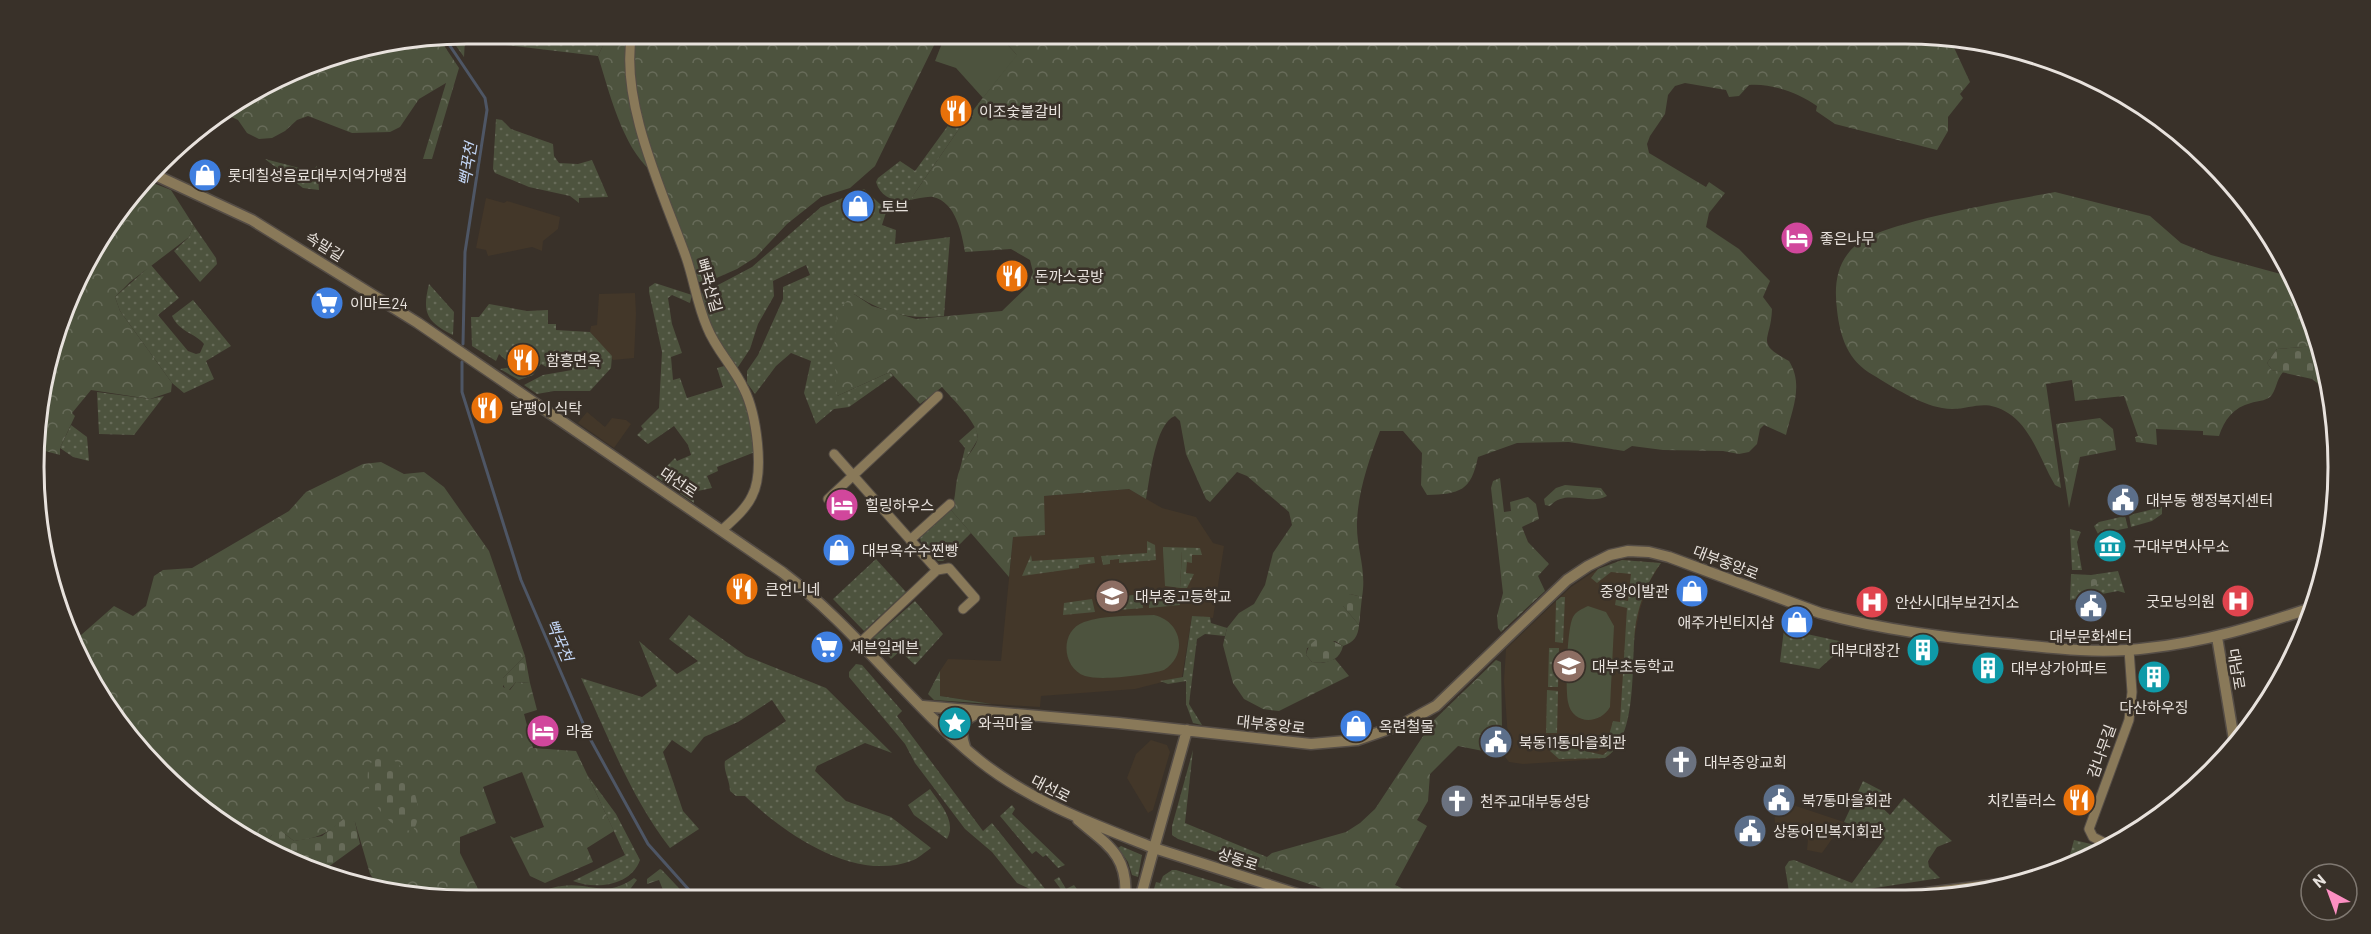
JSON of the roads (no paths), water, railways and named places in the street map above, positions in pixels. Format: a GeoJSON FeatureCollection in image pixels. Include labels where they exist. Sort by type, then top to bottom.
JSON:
{"type":"FeatureCollection","features":[{"type":"Feature","properties":{"kind":"street","name":"뻐꾹산길"},"geometry":{"type":"LineString","coordinates":[[631,44],[630,61],[639,117],[666,210],[686,256],[706,326],[721,354],[745,389],[755,428],[758,461],[753,494],[722,530]]}},
{"type":"Feature","properties":{"kind":"street","name":"속말길"},"geometry":{"type":"LineString","coordinates":[[159,177],[271,231],[472,358]]}},
{"type":"Feature","properties":{"kind":"street","name":"대선로"},"geometry":{"type":"LineString","coordinates":[[472,358],[799,585],[965,748],[1017,788],[1071,814],[1154,848]]}},
{"type":"Feature","properties":{"kind":"street"},"geometry":{"type":"LineString","coordinates":[[828,499],[938,396]]}},
{"type":"Feature","properties":{"kind":"street"},"geometry":{"type":"LineString","coordinates":[[834,454],[937,570]]}},
{"type":"Feature","properties":{"kind":"street"},"geometry":{"type":"LineString","coordinates":[[910,540],[950,504]]}},
{"type":"Feature","properties":{"kind":"street","name":"대부중앙로"},"geometry":{"type":"LineString","coordinates":[[923,706],[1187,730],[1311,744],[1357,740],[1404,724],[1448,696],[1567,580],[1600,559],[1628,551],[1659,554],[1820,613],[1867,624],[1961,639],[2065,650],[2129,650],[2217,638],[2302,611]]}},
{"type":"Feature","properties":{"kind":"street"},"geometry":{"type":"LineString","coordinates":[[860,643],[937,570],[949,568],[975,597],[963,609]]}},
{"type":"Feature","properties":{"kind":"street","name":"대남로"},"geometry":{"type":"LineString","coordinates":[[2217,638],[2233,733]]}},
{"type":"Feature","properties":{"kind":"street","name":"감나무길"},"geometry":{"type":"LineString","coordinates":[[2102,841],[2093,837],[2089,829],[2130,714],[2132,692],[2129,650]]}},
{"type":"Feature","properties":{"kind":"street"},"geometry":{"type":"LineString","coordinates":[[965,748],[962,738],[963,724],[970,716],[980,712]]}},
{"type":"Feature","properties":{"kind":"street"},"geometry":{"type":"LineString","coordinates":[[1142,890],[1187,730]]}},
{"type":"Feature","properties":{"kind":"street"},"geometry":{"type":"LineString","coordinates":[[1071,814],[1120,859],[1125,872],[1125,890]]}},
{"type":"Feature","properties":{"kind":"street","name":"상동로"},"geometry":{"type":"LineString","coordinates":[[1154,848],[1285,890]]}},
{"type":"Feature","properties":{"kind":"waterway","name":"뻑꾹천"},"geometry":{"type":"LineString","coordinates":[[449,44],[485,98],[487,110],[465,252],[463,344]]}},
{"type":"Feature","properties":{"kind":"waterway","name":"뻑꾹천"},"geometry":{"type":"LineString","coordinates":[[462,362],[462,392],[521,580],[588,735],[648,844],[689,890]]}},
{"type":"Feature","properties":{"kind":"place","name":"이조숯불갈비"},"geometry":{"type":"Point","coordinates":[956,111]}},
{"type":"Feature","properties":{"kind":"place","name":"롯데칠성음료대부지역가맹점"},"geometry":{"type":"Point","coordinates":[205,175]}},
{"type":"Feature","properties":{"kind":"place","name":"토브"},"geometry":{"type":"Point","coordinates":[858,206]}},
{"type":"Feature","properties":{"kind":"place","name":"좋은나무"},"geometry":{"type":"Point","coordinates":[1797,238]}},
{"type":"Feature","properties":{"kind":"place","name":"돈까스공방"},"geometry":{"type":"Point","coordinates":[1012,276]}},
{"type":"Feature","properties":{"kind":"place","name":"이마트24"},"geometry":{"type":"Point","coordinates":[327,303]}},
{"type":"Feature","properties":{"kind":"place","name":"함흥면옥"},"geometry":{"type":"Point","coordinates":[523,360]}},
{"type":"Feature","properties":{"kind":"place","name":"달팽이 식탁"},"geometry":{"type":"Point","coordinates":[487,408]}},
{"type":"Feature","properties":{"kind":"place","name":"대부동 행정복지센터"},"geometry":{"type":"Point","coordinates":[2123,500]}},
{"type":"Feature","properties":{"kind":"place","name":"힐링하우스"},"geometry":{"type":"Point","coordinates":[842,505]}},
{"type":"Feature","properties":{"kind":"place","name":"구대부면사무소"},"geometry":{"type":"Point","coordinates":[2110,546]}},
{"type":"Feature","properties":{"kind":"place","name":"대부옥수수찐빵"},"geometry":{"type":"Point","coordinates":[839,550]}},
{"type":"Feature","properties":{"kind":"place","name":"큰언니네"},"geometry":{"type":"Point","coordinates":[742,589]}},
{"type":"Feature","properties":{"kind":"place","name":"중앙이발관"},"geometry":{"type":"Point","coordinates":[1692,591]}},
{"type":"Feature","properties":{"kind":"place","name":"대부중고등학교"},"geometry":{"type":"Point","coordinates":[1112,596]}},
{"type":"Feature","properties":{"kind":"place","name":"굿모닝의원"},"geometry":{"type":"Point","coordinates":[2238,601]}},
{"type":"Feature","properties":{"kind":"place","name":"안산시대부보건지소"},"geometry":{"type":"Point","coordinates":[1872,602]}},
{"type":"Feature","properties":{"kind":"place","name":"대부문화센터"},"geometry":{"type":"Point","coordinates":[2091,606]}},
{"type":"Feature","properties":{"kind":"place","name":"애주가빈티지샵"},"geometry":{"type":"Point","coordinates":[1797,622]}},
{"type":"Feature","properties":{"kind":"place","name":"세븐일레븐"},"geometry":{"type":"Point","coordinates":[827,647]}},
{"type":"Feature","properties":{"kind":"place","name":"대부대장간"},"geometry":{"type":"Point","coordinates":[1923,650]}},
{"type":"Feature","properties":{"kind":"place","name":"대부초등학교"},"geometry":{"type":"Point","coordinates":[1569,666]}},
{"type":"Feature","properties":{"kind":"place","name":"대부상가아파트"},"geometry":{"type":"Point","coordinates":[1988,668]}},
{"type":"Feature","properties":{"kind":"place","name":"다산하우징"},"geometry":{"type":"Point","coordinates":[2154,677]}},
{"type":"Feature","properties":{"kind":"place","name":"와곡마을"},"geometry":{"type":"Point","coordinates":[955,723]}},
{"type":"Feature","properties":{"kind":"place","name":"옥련철물"},"geometry":{"type":"Point","coordinates":[1356,726]}},
{"type":"Feature","properties":{"kind":"place","name":"라움"},"geometry":{"type":"Point","coordinates":[543,731]}},
{"type":"Feature","properties":{"kind":"place","name":"북동11통마을회관"},"geometry":{"type":"Point","coordinates":[1496,742]}},
{"type":"Feature","properties":{"kind":"place","name":"대부중앙교회"},"geometry":{"type":"Point","coordinates":[1681,762]}},
{"type":"Feature","properties":{"kind":"place","name":"북7통마을회관"},"geometry":{"type":"Point","coordinates":[1779,800]}},
{"type":"Feature","properties":{"kind":"place","name":"치킨플러스"},"geometry":{"type":"Point","coordinates":[2079,800]}},
{"type":"Feature","properties":{"kind":"place","name":"천주교대부동성당"},"geometry":{"type":"Point","coordinates":[1457,801]}},
{"type":"Feature","properties":{"kind":"place","name":"상동어민복지회관"},"geometry":{"type":"Point","coordinates":[1750,831]}}]}
